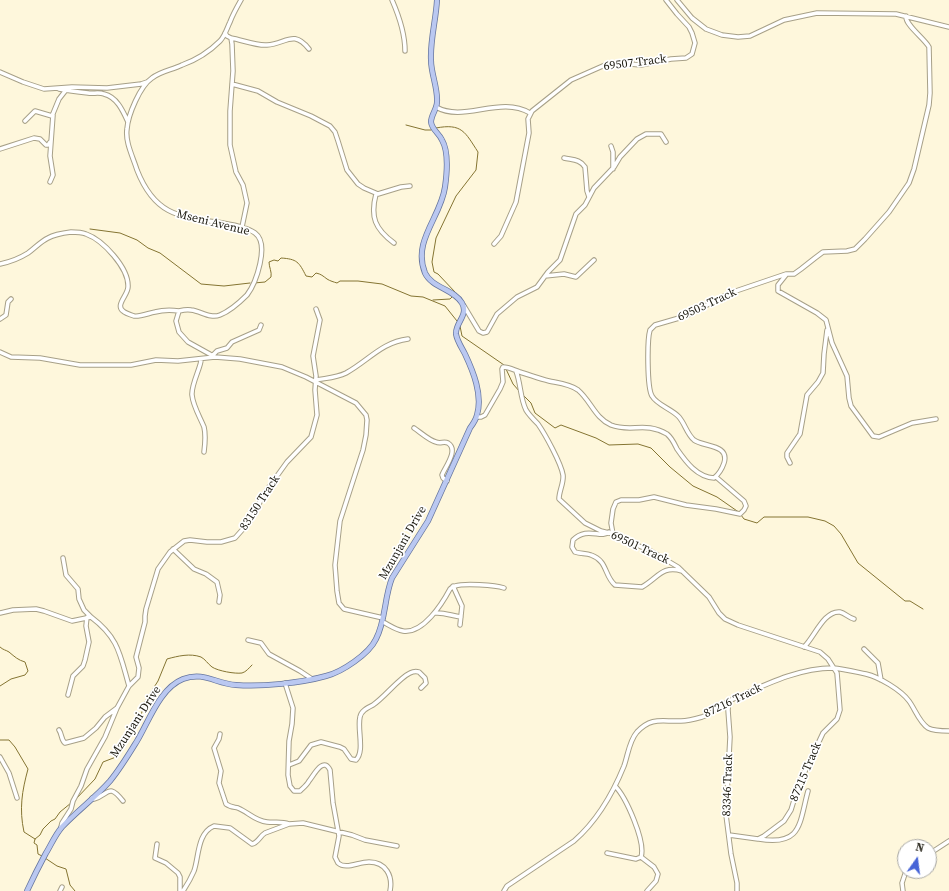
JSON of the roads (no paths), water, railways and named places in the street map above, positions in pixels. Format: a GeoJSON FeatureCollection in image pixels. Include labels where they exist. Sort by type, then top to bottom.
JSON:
{"type":"FeatureCollection","features":[{"type":"Feature","properties":{"kind":"main road"},"geometry":{"type":"LineString","coordinates":[[437,0],[431,61],[437,99],[431,122],[434,129],[443,140],[446,150],[446,187],[440,209],[424,238],[422,255],[425,272],[430,280],[454,296],[463,305]]}},
{"type":"Feature","properties":{"kind":"main road","name":"Mzunjani Drive"},"geometry":{"type":"LineString","coordinates":[[27,891],[42,860],[61,828],[110,781],[137,741],[154,709],[173,684],[198,676],[231,685],[243,686],[285,683],[312,679],[337,673],[362,656],[376,641],[383,620],[388,588],[392,578],[423,532],[470,428],[477,416],[478,393],[470,367],[456,334],[464,314],[463,305]]}},
{"type":"Feature","properties":{"kind":"street"},"geometry":{"type":"LineString","coordinates":[[54,89],[72,87],[107,88],[141,84],[157,75],[191,61],[218,43],[223,37],[241,0]]}},
{"type":"Feature","properties":{"kind":"street"},"geometry":{"type":"LineString","coordinates":[[392,0],[398,14],[404,38],[405,52]]}},
{"type":"Feature","properties":{"kind":"street","name":"69507 Track"},"geometry":{"type":"LineString","coordinates":[[530,113],[576,77],[605,65],[619,63],[641,64],[691,56],[695,43],[692,33],[689,27],[666,0]]}},
{"type":"Feature","properties":{"kind":"street"},"geometry":{"type":"LineString","coordinates":[[677,0],[692,18],[706,29],[722,35],[738,37],[746,37],[784,20],[817,13],[888,13],[949,27]]}},
{"type":"Feature","properties":{"kind":"street","name":"69503 Track"},"geometry":{"type":"LineString","coordinates":[[716,476],[719,474],[725,459],[722,451],[716,447],[695,441],[679,416],[656,400],[651,394],[649,364],[650,330],[655,325],[686,316],[730,293],[786,274],[794,274],[823,252],[847,251],[855,249],[865,240],[889,212],[912,177],[929,105],[930,54],[928,45],[906,21],[906,16]]}},
{"type":"Feature","properties":{"kind":"street"},"geometry":{"type":"LineString","coordinates":[[225,34],[231,38],[268,45],[288,39],[297,39],[302,41],[310,49]]}},
{"type":"Feature","properties":{"kind":"street"},"geometry":{"type":"LineString","coordinates":[[231,38],[233,49],[230,111],[231,152],[236,172],[245,191],[247,203],[242,227]]}},
{"type":"Feature","properties":{"kind":"street"},"geometry":{"type":"LineString","coordinates":[[0,72],[40,88],[102,93],[110,96],[119,106],[128,123]]}},
{"type":"Feature","properties":{"kind":"street","name":"Mseni Avenue"},"geometry":{"type":"LineString","coordinates":[[0,264],[12,261],[26,254],[41,242],[56,234],[75,232],[84,233],[90,236],[115,257],[123,271],[128,285],[126,295],[120,305],[120,308],[134,316],[162,311],[192,310],[207,315],[217,316],[227,312],[247,294],[251,288],[261,259],[262,245],[260,238],[255,233],[242,227],[191,219],[174,214],[163,207],[147,190],[140,177],[127,139],[128,123],[138,97],[148,81]]}},
{"type":"Feature","properties":{"kind":"street"},"geometry":{"type":"LineString","coordinates":[[232,84],[258,91],[277,102],[311,116],[330,126],[335,132],[347,170],[358,184],[376,194],[410,186]]}},
{"type":"Feature","properties":{"kind":"street"},"geometry":{"type":"LineString","coordinates":[[50,182],[53,175],[50,156],[50,142],[53,115],[58,101],[66,90]]}},
{"type":"Feature","properties":{"kind":"street"},"geometry":{"type":"LineString","coordinates":[[436,107],[441,110],[455,112],[499,106],[523,109],[530,113],[528,119],[530,134],[515,206],[502,236],[494,244]]}},
{"type":"Feature","properties":{"kind":"street"},"geometry":{"type":"LineString","coordinates":[[25,121],[35,112],[50,116],[53,115]]}},
{"type":"Feature","properties":{"kind":"street"},"geometry":{"type":"LineString","coordinates":[[463,305],[479,331],[485,333],[498,314],[517,297],[537,287],[560,260],[576,214],[585,205],[594,188],[612,169],[625,151],[641,136],[658,133],[661,134],[666,142]]}},
{"type":"Feature","properties":{"kind":"street"},"geometry":{"type":"LineString","coordinates":[[0,149],[34,138],[40,139],[46,145],[50,142]]}},
{"type":"Feature","properties":{"kind":"street"},"geometry":{"type":"LineString","coordinates":[[611,146],[613,152],[612,169]]}},
{"type":"Feature","properties":{"kind":"street"},"geometry":{"type":"LineString","coordinates":[[564,158],[579,161],[585,167],[589,197]]}},
{"type":"Feature","properties":{"kind":"street"},"geometry":{"type":"LineString","coordinates":[[376,194],[373,209],[375,223],[383,234],[394,243]]}},
{"type":"Feature","properties":{"kind":"street"},"geometry":{"type":"LineString","coordinates":[[545,276],[564,274],[576,277],[594,260]]}},
{"type":"Feature","properties":{"kind":"street"},"geometry":{"type":"LineString","coordinates":[[786,274],[778,286],[779,292],[822,317],[827,322],[823,373],[818,382],[809,390],[807,395],[800,434],[787,452],[787,457],[790,463]]}},
{"type":"Feature","properties":{"kind":"street"},"geometry":{"type":"LineString","coordinates":[[0,319],[6,314],[8,302],[11,299]]}},
{"type":"Feature","properties":{"kind":"street","name":"83150 Track"},"geometry":{"type":"LineString","coordinates":[[61,828],[62,823],[81,786],[87,769],[105,737],[117,708],[129,686],[135,681],[139,673],[136,654],[141,642],[146,610],[158,569],[165,558],[173,549],[187,540],[207,542],[233,539],[248,525],[264,494],[287,462],[311,437],[316,415],[316,382],[313,356],[320,320],[316,309]]}},
{"type":"Feature","properties":{"kind":"street"},"geometry":{"type":"LineString","coordinates":[[179,310],[176,322],[179,332],[188,342],[214,356]]}},
{"type":"Feature","properties":{"kind":"street"},"geometry":{"type":"LineString","coordinates":[[214,356],[217,351],[227,348],[232,342],[259,330],[261,325]]}},
{"type":"Feature","properties":{"kind":"street"},"geometry":{"type":"LineString","coordinates":[[827,329],[847,376],[851,406],[873,436],[879,437],[912,423],[936,420]]}},
{"type":"Feature","properties":{"kind":"street"},"geometry":{"type":"LineString","coordinates":[[316,382],[333,378],[344,373],[384,346],[400,340],[408,339]]}},
{"type":"Feature","properties":{"kind":"street"},"geometry":{"type":"LineString","coordinates":[[0,352],[11,357],[40,358],[80,365],[131,365],[156,360],[178,361],[214,356],[245,360],[282,368],[316,382],[351,400],[359,406],[366,415],[367,420],[365,443],[340,521],[335,577],[338,601],[342,608],[383,620],[402,631],[414,630],[435,613],[453,586],[498,586],[504,588]]}},
{"type":"Feature","properties":{"kind":"street"},"geometry":{"type":"LineString","coordinates":[[201,359],[202,362],[194,380],[192,394],[198,416],[204,427],[204,452]]}},
{"type":"Feature","properties":{"kind":"street"},"geometry":{"type":"LineString","coordinates":[[477,416],[477,418],[480,418],[485,415],[500,389],[502,382],[502,368],[509,368],[575,388],[585,397],[598,416],[607,423],[624,429],[641,427],[651,428],[666,434],[670,437],[691,467],[704,476],[713,478],[716,476],[742,498],[746,503],[744,510],[740,514],[724,510],[686,505],[654,497],[639,500],[621,500],[616,502],[612,509],[611,533],[606,535],[590,533],[581,534],[574,539],[572,542],[572,547],[575,552],[591,555],[602,562],[610,580],[615,585],[642,587],[659,574],[670,569],[684,571]]}},
{"type":"Feature","properties":{"kind":"street","name":"69501 Track"},"geometry":{"type":"LineString","coordinates":[[516,371],[523,401],[527,411],[542,431],[559,461],[563,474],[559,499],[579,519],[601,531],[611,533],[668,560],[684,571],[709,597],[718,613],[725,619],[749,629],[822,654],[835,668]]}},
{"type":"Feature","properties":{"kind":"street"},"geometry":{"type":"LineString","coordinates":[[414,428],[435,442],[448,443],[452,447],[452,453],[442,475],[447,481]]}},
{"type":"Feature","properties":{"kind":"street"},"geometry":{"type":"LineString","coordinates":[[173,549],[194,570],[206,574],[217,582],[220,595],[219,602]]}},
{"type":"Feature","properties":{"kind":"street"},"geometry":{"type":"LineString","coordinates":[[63,558],[66,575],[78,590],[79,599],[84,610],[89,617],[107,631],[116,644],[121,656],[129,686]]}},
{"type":"Feature","properties":{"kind":"street"},"geometry":{"type":"LineString","coordinates":[[453,586],[461,602],[460,625]]}},
{"type":"Feature","properties":{"kind":"street"},"geometry":{"type":"LineString","coordinates":[[0,613],[13,610],[36,609],[72,621],[89,617]]}},
{"type":"Feature","properties":{"kind":"street"},"geometry":{"type":"LineString","coordinates":[[435,613],[444,612],[461,617]]}},
{"type":"Feature","properties":{"kind":"street"},"geometry":{"type":"LineString","coordinates":[[804,647],[824,621],[832,614],[838,612],[842,613],[854,620]]}},
{"type":"Feature","properties":{"kind":"street"},"geometry":{"type":"LineString","coordinates":[[68,695],[73,676],[83,666],[85,660],[89,642],[86,626],[89,617]]}},
{"type":"Feature","properties":{"kind":"street"},"geometry":{"type":"LineString","coordinates":[[248,640],[261,643],[269,654],[296,668],[312,679]]}},
{"type":"Feature","properties":{"kind":"street"},"geometry":{"type":"LineString","coordinates":[[864,649],[878,662],[881,680]]}},
{"type":"Feature","properties":{"kind":"street","name":"87216 Track"},"geometry":{"type":"LineString","coordinates":[[504,891],[507,886],[580,836],[592,823],[615,786],[625,762],[631,741],[635,734],[645,725],[662,720],[680,722],[702,717],[710,714],[728,701],[774,681],[797,673],[835,668],[872,675],[908,700],[920,719],[928,727],[936,730],[949,731]]}},
{"type":"Feature","properties":{"kind":"street","name":"87215 Track"},"geometry":{"type":"LineString","coordinates":[[758,839],[769,834],[788,817],[799,784],[823,733],[839,716],[839,692],[835,668]]}},
{"type":"Feature","properties":{"kind":"street"},"geometry":{"type":"LineString","coordinates":[[289,765],[299,761],[311,745],[321,742],[344,749],[351,759],[356,760],[360,754],[360,715],[412,672],[419,672],[425,678],[426,683],[421,688]]}},
{"type":"Feature","properties":{"kind":"street"},"geometry":{"type":"LineString","coordinates":[[285,683],[293,708],[289,741],[288,778],[292,790],[297,792],[305,786],[320,766],[325,765],[328,767],[330,770],[338,832],[339,841],[336,857],[339,864],[346,866],[370,862],[380,865],[386,870],[391,879],[390,891]]}},
{"type":"Feature","properties":{"kind":"street","name":"83346 Track"},"geometry":{"type":"LineString","coordinates":[[728,701],[730,737],[726,809],[737,891]]}},
{"type":"Feature","properties":{"kind":"street"},"geometry":{"type":"LineString","coordinates":[[59,730],[62,734],[64,743],[80,740],[89,734],[105,716],[117,708]]}},
{"type":"Feature","properties":{"kind":"street"},"geometry":{"type":"LineString","coordinates":[[220,734],[214,748],[221,771],[219,783],[226,804],[240,809],[261,821],[290,824]]}},
{"type":"Feature","properties":{"kind":"street"},"geometry":{"type":"LineString","coordinates":[[0,757],[9,773],[16,798]]}},
{"type":"Feature","properties":{"kind":"street"},"geometry":{"type":"LineString","coordinates":[[615,786],[623,796],[637,828],[642,850],[640,857]]}},
{"type":"Feature","properties":{"kind":"street"},"geometry":{"type":"LineString","coordinates":[[92,798],[97,798],[109,791],[116,793],[123,801]]}},
{"type":"Feature","properties":{"kind":"street"},"geometry":{"type":"LineString","coordinates":[[729,835],[772,841],[788,838],[793,835],[799,826],[808,791]]}},
{"type":"Feature","properties":{"kind":"street"},"geometry":{"type":"LineString","coordinates":[[182,891],[192,874],[202,839],[209,828],[218,825],[230,828],[252,844],[256,843],[265,833],[290,824],[302,823],[348,834],[365,840],[397,846]]}},
{"type":"Feature","properties":{"kind":"street"},"geometry":{"type":"LineString","coordinates":[[339,841],[343,836],[348,834]]}},
{"type":"Feature","properties":{"kind":"street"},"geometry":{"type":"LineString","coordinates":[[937,849],[949,841]]}},
{"type":"Feature","properties":{"kind":"street"},"geometry":{"type":"LineString","coordinates":[[157,844],[155,858],[166,863],[178,873],[182,891]]}},
{"type":"Feature","properties":{"kind":"street"},"geometry":{"type":"LineString","coordinates":[[607,853],[634,858],[640,857]]}},
{"type":"Feature","properties":{"kind":"street"},"geometry":{"type":"LineString","coordinates":[[640,857],[654,867],[658,874],[656,881],[647,891]]}},
{"type":"Feature","properties":{"kind":"street"},"geometry":{"type":"LineString","coordinates":[[903,879],[902,883],[904,891]]}},
{"type":"Feature","properties":{"kind":"waterway"},"geometry":{"type":"LineString","coordinates":[[406,125],[431,130]]}},
{"type":"Feature","properties":{"kind":"waterway"},"geometry":{"type":"LineString","coordinates":[[436,128],[457,128],[466,134],[478,152],[476,170],[456,196],[436,238],[432,262],[434,272],[438,274],[455,292]]}},
{"type":"Feature","properties":{"kind":"waterway"},"geometry":{"type":"LineString","coordinates":[[90,229],[120,233],[137,240],[148,248],[160,253],[201,284],[224,286],[250,283]]}},
{"type":"Feature","properties":{"kind":"waterway"},"geometry":{"type":"LineString","coordinates":[[254,283],[265,282],[271,277],[269,262],[274,260],[278,261],[281,258],[291,259],[299,264],[306,276],[312,277],[316,273],[337,283],[340,281],[358,281],[382,284],[411,296],[423,297],[445,306],[457,321]]}},
{"type":"Feature","properties":{"kind":"waterway"},"geometry":{"type":"LineString","coordinates":[[433,300],[450,299],[452,297]]}},
{"type":"Feature","properties":{"kind":"waterway"},"geometry":{"type":"LineString","coordinates":[[460,326],[462,336],[504,365]]}},
{"type":"Feature","properties":{"kind":"waterway"},"geometry":{"type":"LineString","coordinates":[[506,369],[513,384],[520,392]]}},
{"type":"Feature","properties":{"kind":"waterway"},"geometry":{"type":"LineString","coordinates":[[523,395],[531,403],[535,413],[555,428],[561,425],[596,438],[609,445],[638,444],[651,448],[670,467],[693,486],[717,497],[740,513]]}},
{"type":"Feature","properties":{"kind":"waterway"},"geometry":{"type":"LineString","coordinates":[[741,515],[744,519],[757,523],[764,517],[808,517],[825,521],[834,526],[841,534],[858,563],[905,601],[910,601],[923,609]]}},
{"type":"Feature","properties":{"kind":"waterway"},"geometry":{"type":"LineString","coordinates":[[0,647],[25,662],[28,671],[25,675],[11,679],[0,686]]}},
{"type":"Feature","properties":{"kind":"waterway"},"geometry":{"type":"LineString","coordinates":[[75,800],[95,779],[103,762],[116,757],[119,753],[128,734],[134,729],[142,712],[144,703],[158,681],[167,659],[184,655],[193,655],[201,657],[215,668],[222,671],[235,673],[242,673],[252,665]]}},
{"type":"Feature","properties":{"kind":"waterway"},"geometry":{"type":"LineString","coordinates":[[0,740],[9,740],[28,769],[21,808],[22,824],[24,832],[35,839]]}},
{"type":"Feature","properties":{"kind":"waterway"},"geometry":{"type":"LineString","coordinates":[[42,856],[38,854],[37,845],[34,843],[35,839],[40,835],[43,829],[71,803]]}},
{"type":"Feature","properties":{"kind":"waterway"},"geometry":{"type":"LineString","coordinates":[[45,858],[57,866],[66,869],[70,885],[75,891]]}}]}
